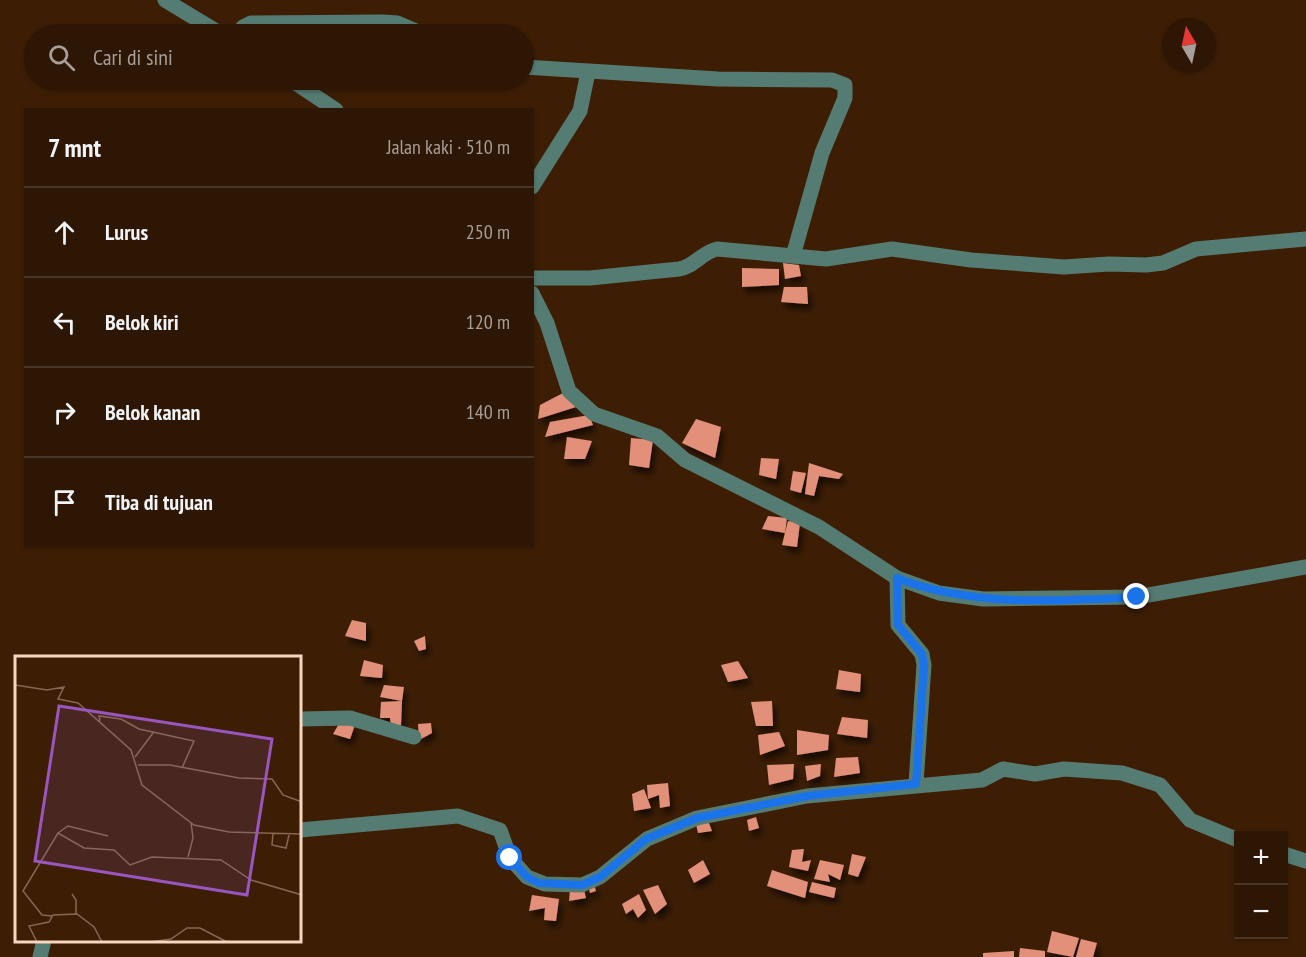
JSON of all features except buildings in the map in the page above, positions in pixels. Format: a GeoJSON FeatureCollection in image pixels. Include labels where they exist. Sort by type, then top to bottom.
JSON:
{"type":"FeatureCollection","features":[{"type":"Feature","properties":{"kind":"street"},"geometry":{"type":"LineString","coordinates":[[165,0],[205,24]]}},
{"type":"Feature","properties":{"kind":"street"},"geometry":{"type":"LineString","coordinates":[[249,24],[372,22],[399,24]]}},
{"type":"Feature","properties":{"kind":"street"},"geometry":{"type":"LineString","coordinates":[[534,68],[718,79],[832,80],[845,84],[846,98],[822,153],[793,256]]}},
{"type":"Feature","properties":{"kind":"street"},"geometry":{"type":"LineString","coordinates":[[534,184],[580,111],[588,72]]}},
{"type":"Feature","properties":{"kind":"street"},"geometry":{"type":"LineString","coordinates":[[306,90],[333,108]]}},
{"type":"Feature","properties":{"kind":"street"},"geometry":{"type":"LineString","coordinates":[[534,278],[590,278],[679,270],[717,249],[833,259],[892,249],[1064,267],[1101,264],[1146,266],[1163,264],[1196,249],[1306,239]]}},
{"type":"Feature","properties":{"kind":"street"},"geometry":{"type":"LineString","coordinates":[[534,297],[547,323],[569,391],[594,414],[657,436],[685,460],[819,527],[897,578],[918,587],[961,597],[1118,598],[1154,595],[1306,567]]}},
{"type":"Feature","properties":{"kind":"street"},"geometry":{"type":"LineString","coordinates":[[897,578],[898,625],[922,654],[924,665],[916,784]]}},
{"type":"Feature","properties":{"kind":"street"},"geometry":{"type":"LineString","coordinates":[[302,719],[350,718],[414,737]]}},
{"type":"Feature","properties":{"kind":"street"},"geometry":{"type":"LineString","coordinates":[[302,830],[401,819],[462,816],[500,830],[510,858],[532,880],[545,884],[575,886],[591,883],[646,839],[697,818],[807,796],[916,784],[982,780],[999,770],[1035,774],[1064,769],[1117,772],[1160,785],[1190,820],[1234,838]]}},
{"type":"Feature","properties":{"kind":"street"},"geometry":{"type":"LineString","coordinates":[[1288,855],[1306,861]]}},
{"type":"Feature","properties":{"kind":"street"},"geometry":{"type":"LineString","coordinates":[[40,957],[44,942]]}},
{"type":"Feature","properties":{"kind":"route"},"geometry":{"type":"LineString","coordinates":[[510,858],[527,877],[539,883],[582,885],[591,883],[600,877],[627,852],[646,839],[697,818],[807,796],[916,784],[924,665],[922,654],[898,625],[897,578],[939,593],[983,599],[1137,597]]}}]}
